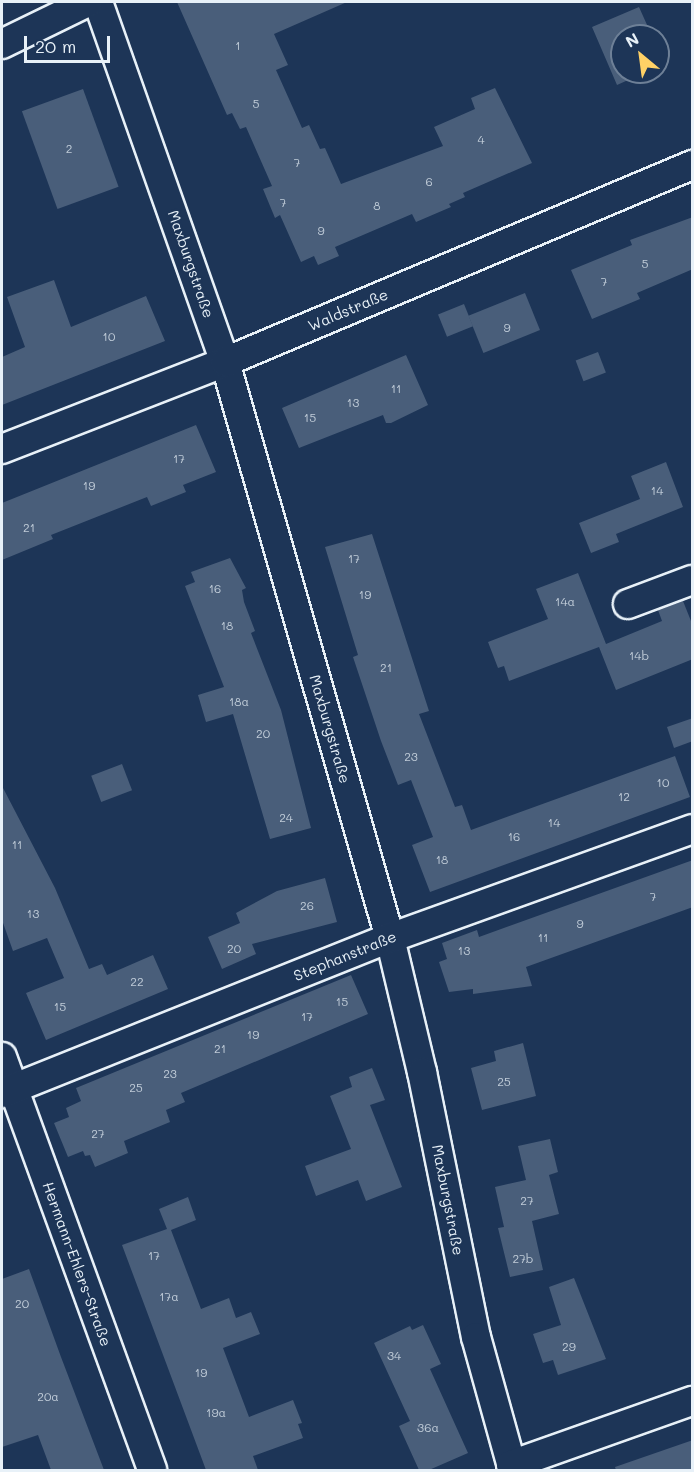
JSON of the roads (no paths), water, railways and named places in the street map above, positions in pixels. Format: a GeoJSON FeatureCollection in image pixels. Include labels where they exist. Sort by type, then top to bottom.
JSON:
{"type":"FeatureCollection","features":[{"type":"Feature","properties":{"kind":"street"},"geometry":{"type":"LineString","coordinates":[[2,44],[88,2]]}},
{"type":"Feature","properties":{"kind":"street","name":"Maxburgstraße"},"geometry":{"type":"LineString","coordinates":[[98,2],[225,362],[390,938],[423,1072],[476,1337],[512,1468]]}},
{"type":"Feature","properties":{"kind":"street","name":"Waldstraße"},"geometry":{"type":"LineString","coordinates":[[2,449],[225,362],[693,165]]}},
{"type":"Feature","properties":{"kind":"street"},"geometry":{"type":"LineString","coordinates":[[628,604],[693,580]]}},
{"type":"Feature","properties":{"kind":"street","name":"Stephanstraße"},"geometry":{"type":"LineString","coordinates":[[8,1091],[390,938],[693,829]]}},
{"type":"Feature","properties":{"kind":"street","name":"Hermann-Ehlers-Straße"},"geometry":{"type":"LineString","coordinates":[[2,1057],[8,1091],[152,1470]]}},
{"type":"Feature","properties":{"kind":"street"},"geometry":{"type":"LineString","coordinates":[[512,1468],[693,1401]]}}]}
